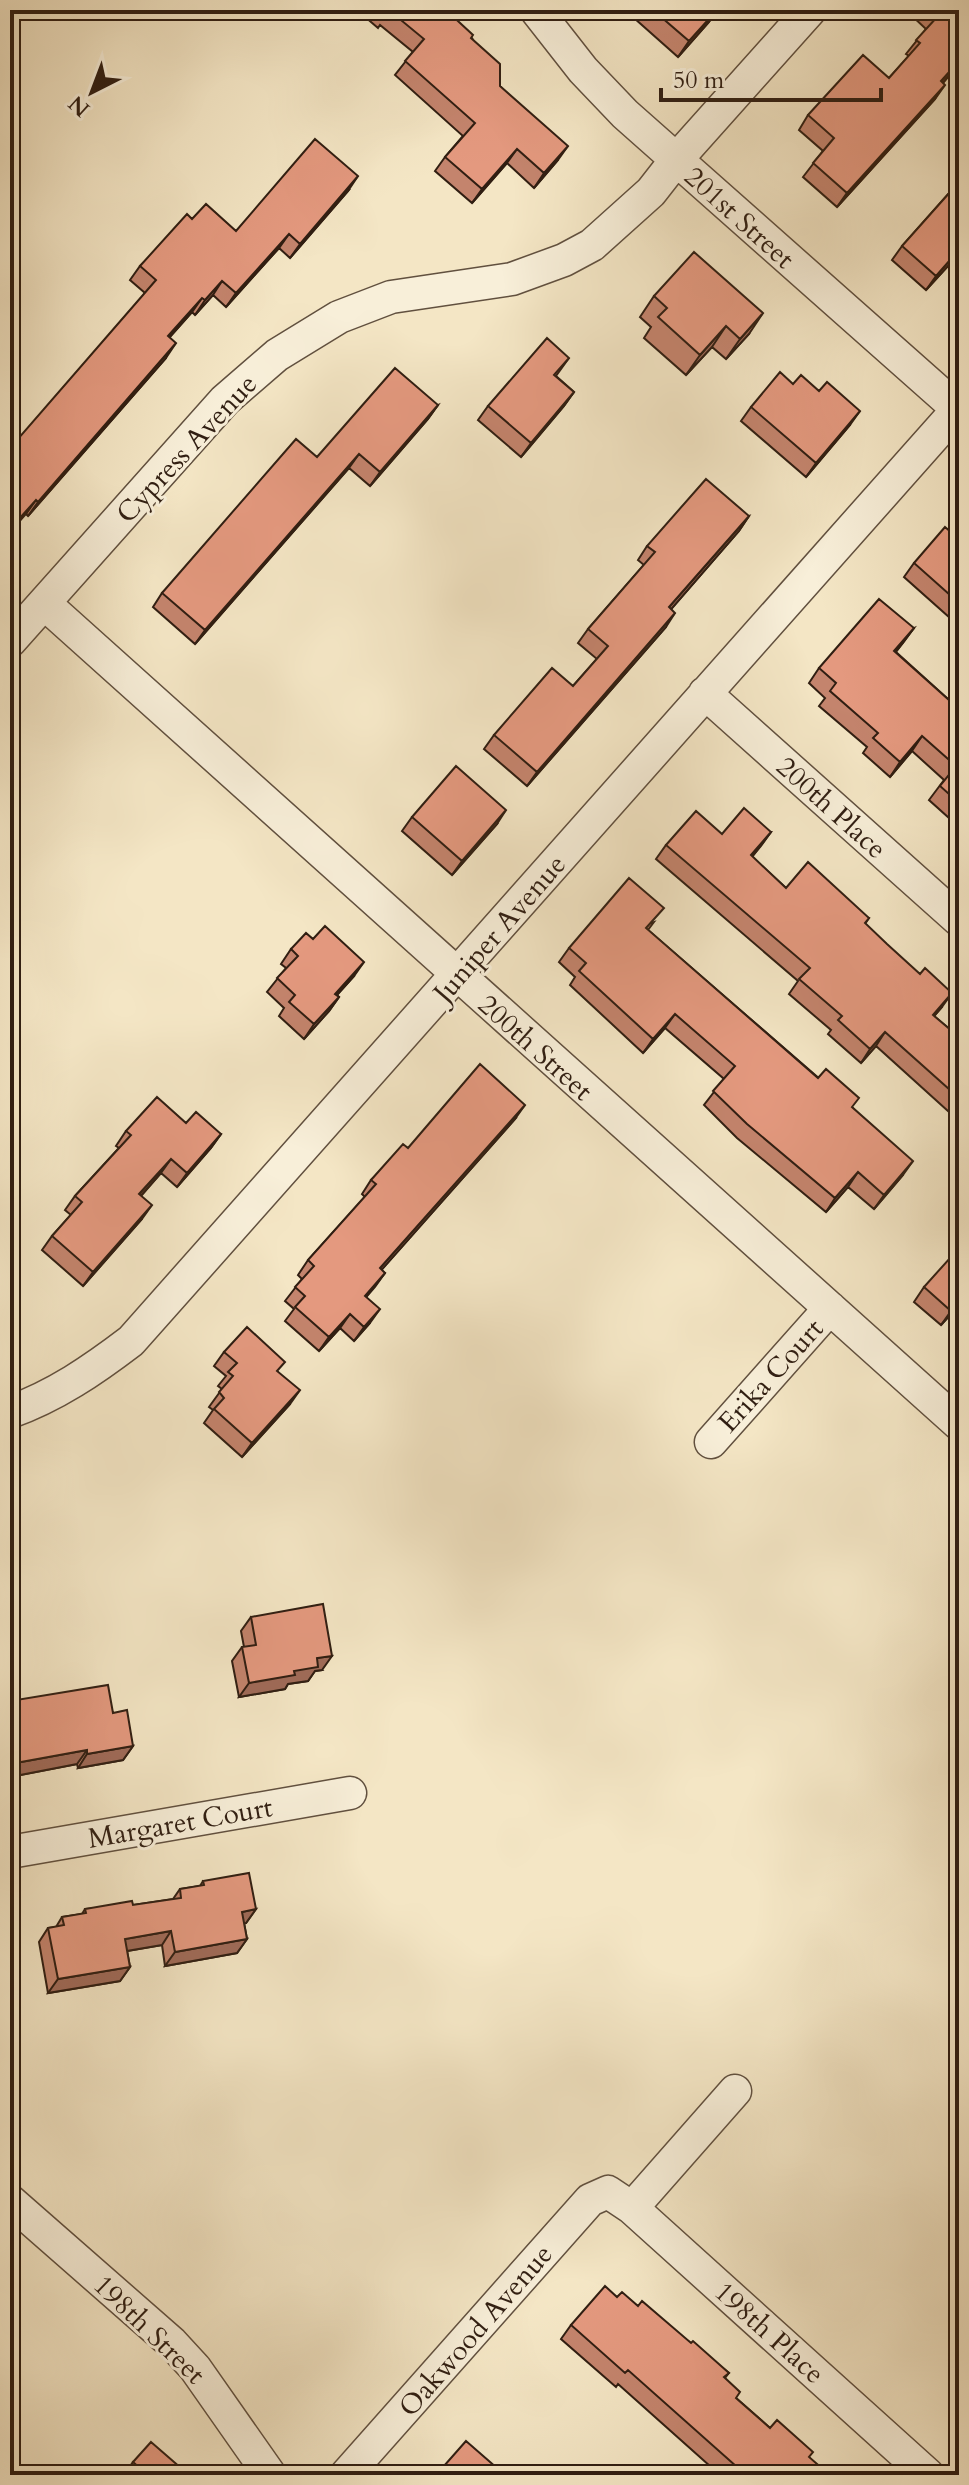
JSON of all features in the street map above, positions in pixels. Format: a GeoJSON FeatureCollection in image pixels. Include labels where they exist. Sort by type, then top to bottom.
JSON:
{"type":"FeatureCollection","features":[{"type":"Feature","properties":{"kind":"street","name":"201st Street"},"geometry":{"type":"LineString","coordinates":[[536,10],[583,70],[625,114],[959,409]]}},
{"type":"Feature","properties":{"kind":"street","name":"Cypress Avenue"},"geometry":{"type":"LineString","coordinates":[[10,641],[225,400],[277,355],[339,317],[391,297],[512,279],[564,260],[592,245],[651,192],[810,10]]}},
{"type":"Feature","properties":{"kind":"street","name":"Juniper Avenue"},"geometry":{"type":"LineString","coordinates":[[10,1412],[34,1403],[92,1372],[131,1341],[959,409]]}},
{"type":"Feature","properties":{"kind":"street","name":"200th Street"},"geometry":{"type":"LineString","coordinates":[[44,603],[959,1424]]}},
{"type":"Feature","properties":{"kind":"street","name":"200th Place"},"geometry":{"type":"LineString","coordinates":[[705,693],[959,920]]}},
{"type":"Feature","properties":{"kind":"street","name":"Erika Court"},"geometry":{"type":"LineString","coordinates":[[711,1442],[830,1308]]}},
{"type":"Feature","properties":{"kind":"street","name":"Margaret Court"},"geometry":{"type":"LineString","coordinates":[[10,1852],[350,1793]]}},
{"type":"Feature","properties":{"kind":"street","name":"Oakwood Avenue"},"geometry":{"type":"LineString","coordinates":[[346,2475],[590,2200],[620,2200],[735,2091]]}},
{"type":"Feature","properties":{"kind":"street","name":"198th Place"},"geometry":{"type":"LineString","coordinates":[[620,2200],[928,2475]]}},
{"type":"Feature","properties":{"kind":"street","name":"198th Street"},"geometry":{"type":"LineString","coordinates":[[10,2201],[172,2343],[195,2368],[270,2475]]}},
{"type":"Feature","properties":{"kind":"building"},"geometry":{"type":"Polygon","coordinates":[[[383,10],[446,10],[500,64],[500,86],[568,146],[544,173],[517,149],[482,189],[445,157],[475,123],[405,61],[424,39],[390,11],[387,14],[383,10]]]}},
{"type":"Feature","properties":{"kind":"building"},"geometry":{"type":"Polygon","coordinates":[[[653,10],[717,10],[689,41],[653,10]]]}},
{"type":"Feature","properties":{"kind":"building"},"geometry":{"type":"Polygon","coordinates":[[[931,10],[959,10],[959,61],[941,81],[945,85],[847,193],[813,163],[834,138],[808,115],[863,55],[889,78],[920,43],[916,40],[938,16],[931,10]]]}},
{"type":"Feature","properties":{"kind":"building"},"geometry":{"type":"Polygon","coordinates":[[[315,139],[358,176],[300,244],[289,234],[236,293],[222,281],[205,300],[202,298],[168,336],[176,343],[38,502],[36,500],[10,529],[10,448],[156,280],[140,266],[187,214],[192,219],[206,204],[236,231],[315,139]]]}},
{"type":"Feature","properties":{"kind":"building"},"geometry":{"type":"Polygon","coordinates":[[[959,182],[959,254],[957,252],[936,276],[902,246],[959,182]]]}},
{"type":"Feature","properties":{"kind":"building"},"geometry":{"type":"Polygon","coordinates":[[[694,252],[763,313],[740,339],[726,326],[700,355],[658,317],[667,308],[654,296],[694,252]]]}},
{"type":"Feature","properties":{"kind":"building"},"geometry":{"type":"Polygon","coordinates":[[[547,338],[569,358],[554,375],[574,392],[531,443],[488,406],[547,338]]]}},
{"type":"Feature","properties":{"kind":"building"},"geometry":{"type":"Polygon","coordinates":[[[395,368],[438,405],[380,472],[359,454],[205,630],[162,593],[296,439],[317,457],[395,368]]]}},
{"type":"Feature","properties":{"kind":"building"},"geometry":{"type":"Polygon","coordinates":[[[780,372],[793,384],[801,375],[819,391],[827,382],[860,411],[816,463],[751,407],[780,372]]]}},
{"type":"Feature","properties":{"kind":"building"},"geometry":{"type":"Polygon","coordinates":[[[706,479],[749,516],[669,607],[675,613],[537,772],[494,735],[552,668],[573,686],[608,646],[588,629],[655,552],[647,546],[706,479]]]}},
{"type":"Feature","properties":{"kind":"building"},"geometry":{"type":"Polygon","coordinates":[[[945,527],[959,539],[959,603],[914,563],[945,527]]]}},
{"type":"Feature","properties":{"kind":"building"},"geometry":{"type":"Polygon","coordinates":[[[879,599],[914,628],[894,651],[959,709],[959,803],[940,786],[956,766],[922,736],[900,762],[873,738],[878,733],[830,691],[836,683],[819,668],[879,599]]]}},
{"type":"Feature","properties":{"kind":"building"},"geometry":{"type":"Polygon","coordinates":[[[456,766],[506,810],[462,861],[412,817],[456,766]]]}},
{"type":"Feature","properties":{"kind":"building"},"geometry":{"type":"Polygon","coordinates":[[[744,808],[771,832],[751,855],[786,888],[808,862],[869,918],[865,923],[887,944],[920,974],[925,968],[952,993],[933,1015],[959,1037],[959,1098],[885,1032],[870,1049],[838,1020],[842,1016],[799,979],[810,968],[666,845],[696,811],[722,834],[744,808]]]}},
{"type":"Feature","properties":{"kind":"building"},"geometry":{"type":"Polygon","coordinates":[[[629,878],[664,908],[646,928],[818,1078],[826,1069],[859,1098],[852,1107],[913,1161],[884,1195],[858,1172],[835,1198],[713,1091],[735,1066],[675,1014],[653,1039],[579,971],[586,963],[569,948],[629,878]]]}},
{"type":"Feature","properties":{"kind":"building"},"geometry":{"type":"Polygon","coordinates":[[[325,926],[364,962],[335,994],[339,997],[314,1024],[289,1002],[295,995],[277,978],[298,956],[291,949],[306,933],[313,939],[325,926]]]}},
{"type":"Feature","properties":{"kind":"building"},"geometry":{"type":"Polygon","coordinates":[[[480,1064],[525,1105],[380,1268],[385,1273],[365,1296],[380,1309],[364,1327],[350,1314],[329,1337],[295,1307],[305,1296],[295,1287],[314,1266],[308,1260],[376,1184],[371,1180],[403,1144],[408,1148],[480,1064]]]}},
{"type":"Feature","properties":{"kind":"building"},"geometry":{"type":"Polygon","coordinates":[[[157,1097],[186,1123],[196,1112],[221,1134],[187,1173],[171,1159],[139,1194],[152,1205],[93,1272],[52,1236],[82,1202],[75,1196],[131,1135],[126,1131],[157,1097]]]}},
{"type":"Feature","properties":{"kind":"building"},"geometry":{"type":"Polygon","coordinates":[[[959,1248],[959,1302],[951,1311],[924,1287],[959,1248]]]}},
{"type":"Feature","properties":{"kind":"building"},"geometry":{"type":"Polygon","coordinates":[[[247,1327],[285,1362],[277,1371],[300,1390],[252,1443],[214,1409],[224,1398],[219,1392],[233,1376],[228,1372],[237,1363],[224,1352],[247,1327]]]}},
{"type":"Feature","properties":{"kind":"building"},"geometry":{"type":"Polygon","coordinates":[[[323,1604],[332,1656],[317,1658],[318,1667],[294,1671],[295,1675],[249,1683],[242,1647],[256,1645],[251,1617],[323,1604]]]}},
{"type":"Feature","properties":{"kind":"building"},"geometry":{"type":"Polygon","coordinates":[[[108,1685],[113,1713],[127,1710],[133,1746],[87,1754],[87,1750],[10,1764],[10,1701],[108,1685]]]}},
{"type":"Feature","properties":{"kind":"building"},"geometry":{"type":"Polygon","coordinates":[[[249,1873],[256,1909],[242,1912],[247,1939],[175,1952],[171,1931],[125,1939],[130,1967],[58,1979],[48,1928],[64,1925],[62,1917],[86,1913],[85,1909],[132,1901],[133,1905],[181,1898],[180,1889],[204,1885],[203,1881],[249,1873]]]}},
{"type":"Feature","properties":{"kind":"building"},"geometry":{"type":"Polygon","coordinates":[[[10,1929],[14,1952],[10,1952],[10,1929]]]}},
{"type":"Feature","properties":{"kind":"building"},"geometry":{"type":"Polygon","coordinates":[[[605,2286],[617,2297],[622,2292],[638,2306],[642,2301],[691,2343],[693,2341],[729,2373],[724,2377],[740,2392],[736,2398],[770,2428],[777,2420],[813,2452],[809,2457],[825,2471],[822,2475],[746,2475],[628,2370],[625,2373],[571,2325],[605,2286]]]}},
{"type":"Feature","properties":{"kind":"building"},"geometry":{"type":"Polygon","coordinates":[[[466,2441],[505,2475],[436,2475],[466,2441]]]}},
{"type":"Feature","properties":{"kind":"building"},"geometry":{"type":"Polygon","coordinates":[[[151,2442],[189,2475],[136,2475],[141,2469],[133,2462],[151,2442]]]}}]}
